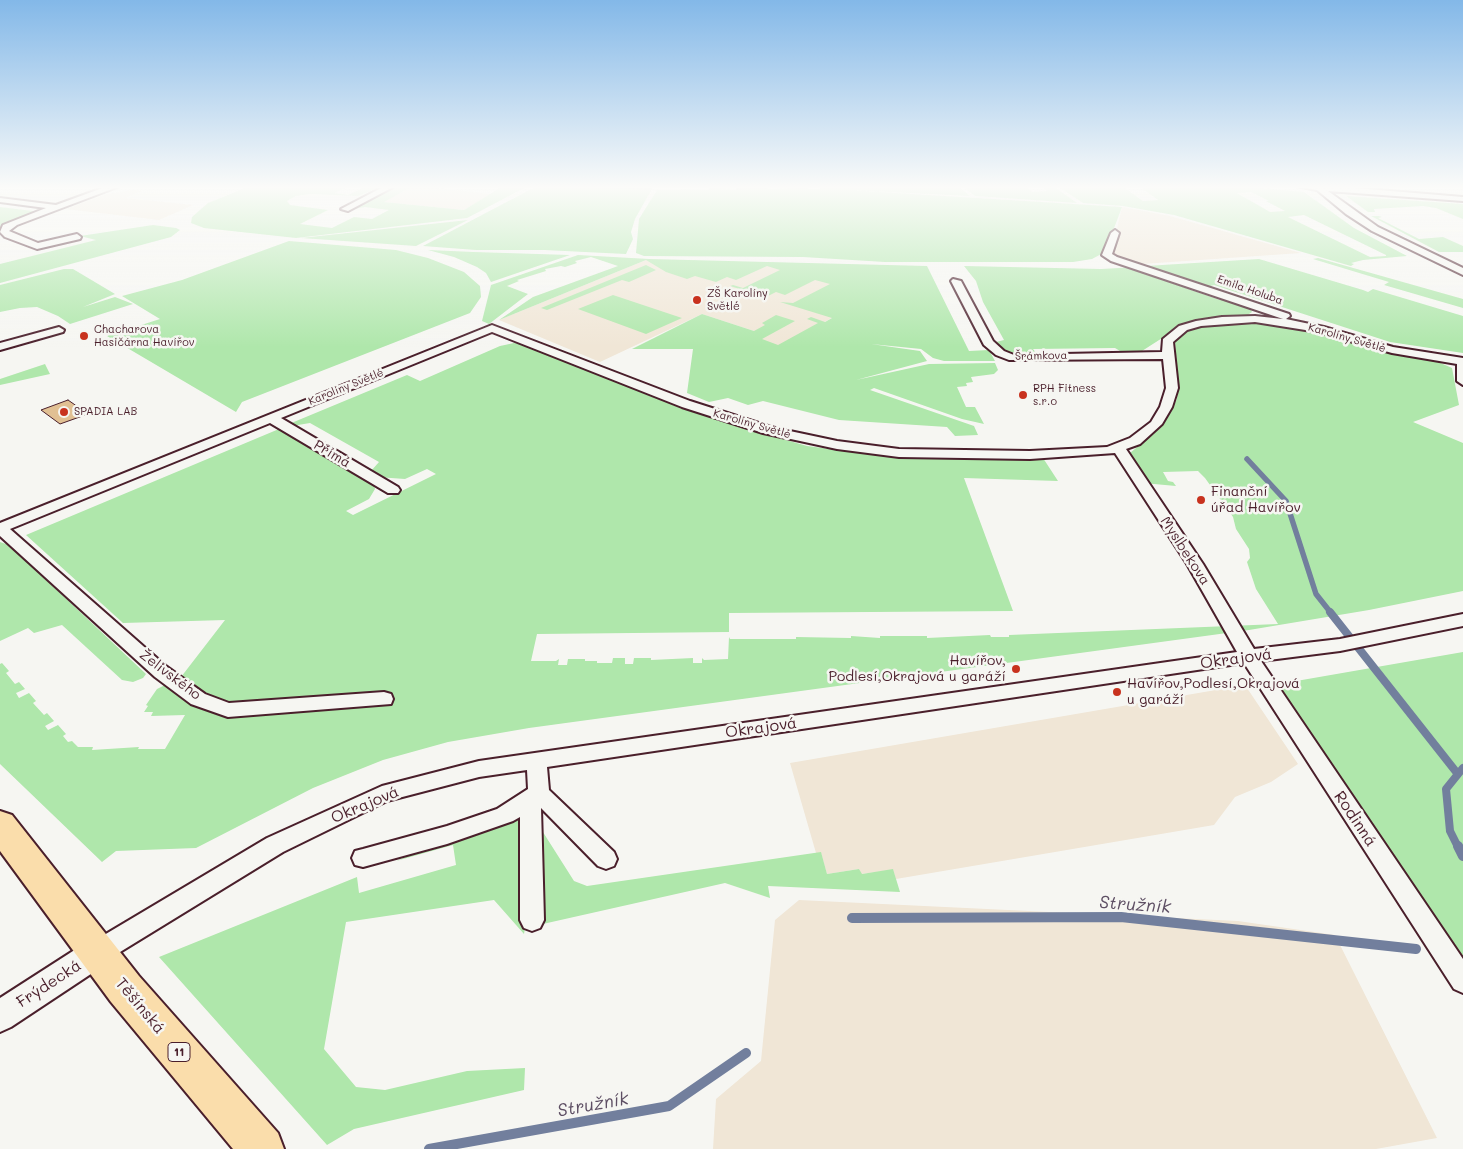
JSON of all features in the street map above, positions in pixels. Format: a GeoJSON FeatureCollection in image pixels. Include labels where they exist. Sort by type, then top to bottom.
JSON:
{"type":"FeatureCollection","features":[{"type":"Feature","properties":{"kind":"main road","name":"11"},"geometry":{"type":"LineString","coordinates":[[0,826],[98,952]]}},
{"type":"Feature","properties":{"kind":"main road","name":"Těšínská"},"geometry":{"type":"LineString","coordinates":[[98,952],[125,989],[262,1149]]}},
{"type":"Feature","properties":{"kind":"street"},"geometry":{"type":"LineString","coordinates":[[20,240],[37,246],[65,240]]}},
{"type":"Feature","properties":{"kind":"street","name":"Emila Holuba"},"geometry":{"type":"LineString","coordinates":[[1113,240],[1107,255],[1114,260],[1320,329]]}},
{"type":"Feature","properties":{"kind":"street"},"geometry":{"type":"LineString","coordinates":[[1397,240],[1463,272]]}},
{"type":"Feature","properties":{"kind":"street","name":"Šrámkova"},"geometry":{"type":"LineString","coordinates":[[956,281],[988,343],[1000,353],[1013,358],[1169,355]]}},
{"type":"Feature","properties":{"kind":"street"},"geometry":{"type":"LineString","coordinates":[[1253,305],[1258,315],[1255,320]]}},
{"type":"Feature","properties":{"kind":"street","name":"Karolíny Světlé"},"geometry":{"type":"LineString","coordinates":[[0,528],[492,328],[686,404],[768,430],[837,445],[899,453],[1030,455],[1109,451],[1135,441],[1156,424],[1166,407],[1172,388],[1167,341],[1183,328],[1222,320],[1255,320],[1320,329],[1392,350],[1463,361]]}},
{"type":"Feature","properties":{"kind":"street"},"geometry":{"type":"LineString","coordinates":[[0,347],[59,330]]}},
{"type":"Feature","properties":{"kind":"street"},"geometry":{"type":"LineString","coordinates":[[1463,361],[1463,381]]}},
{"type":"Feature","properties":{"kind":"street","name":"Přímá"},"geometry":{"type":"LineString","coordinates":[[271,418],[393,490]]}},
{"type":"Feature","properties":{"kind":"street","name":"Myslbekova"},"geometry":{"type":"LineString","coordinates":[[1118,448],[1195,564],[1249,656]]}},
{"type":"Feature","properties":{"kind":"street","name":"Želivského"},"geometry":{"type":"LineString","coordinates":[[0,528],[161,672],[198,699],[228,710],[384,699]]}},
{"type":"Feature","properties":{"kind":"street","name":"Okrajová"},"geometry":{"type":"LineString","coordinates":[[98,952],[275,845],[382,794],[479,769],[1249,656],[1340,646],[1463,620]]}},
{"type":"Feature","properties":{"kind":"street","name":"Rodinná"},"geometry":{"type":"LineString","coordinates":[[1249,656],[1463,981]]}},
{"type":"Feature","properties":{"kind":"street"},"geometry":{"type":"LineString","coordinates":[[532,920],[536,760]]}},
{"type":"Feature","properties":{"kind":"street"},"geometry":{"type":"LineString","coordinates":[[363,858],[447,834],[504,815],[534,796]]}},
{"type":"Feature","properties":{"kind":"street"},"geometry":{"type":"LineString","coordinates":[[534,796],[606,859]]}},
{"type":"Feature","properties":{"kind":"street","name":"Frýdecká"},"geometry":{"type":"LineString","coordinates":[[0,1016],[98,952]]}},
{"type":"Feature","properties":{"kind":"shaded area"},"geometry":{"type":"Polygon","coordinates":[[[1114,240],[1254,240],[1301,253],[1142,264],[1111,254],[1114,240]]]}},
{"type":"Feature","properties":{"kind":"shaded area","name":"ZŠ Karolíny Světlé"},"geometry":{"type":"Polygon","coordinates":[[[646,260],[793,267],[852,286],[837,315],[778,348],[761,340],[754,331],[702,314],[600,362],[499,320],[646,260]]]}},
{"type":"Feature","properties":{"kind":"shaded area"},"geometry":{"type":"Polygon","coordinates":[[[1245,685],[1298,764],[1271,782],[1235,797],[1214,825],[896,879],[893,870],[861,874],[859,869],[827,874],[821,853],[816,853],[790,763],[1245,685]]]}},
{"type":"Feature","properties":{"kind":"shaded area"},"geometry":{"type":"Polygon","coordinates":[[[799,900],[1238,921],[1335,935],[1437,1138],[1376,1149],[713,1149],[716,1099],[761,1061],[775,920],[799,900]]]}},
{"type":"Feature","properties":{"kind":"green space"},"geometry":{"type":"Polygon","coordinates":[[[94,240],[161,240],[0,283],[0,264],[96,240],[94,240]]]}},
{"type":"Feature","properties":{"kind":"green space"},"geometry":{"type":"Polygon","coordinates":[[[324,240],[429,240],[416,246],[324,240]]]}},
{"type":"Feature","properties":{"kind":"green space"},"geometry":{"type":"Polygon","coordinates":[[[435,240],[633,240],[626,254],[544,250],[476,250],[423,246],[435,240]]]}},
{"type":"Feature","properties":{"kind":"green space"},"geometry":{"type":"Polygon","coordinates":[[[637,240],[1110,240],[1105,252],[1092,259],[1073,262],[885,262],[803,257],[644,256],[636,253],[637,240]]]}},
{"type":"Feature","properties":{"kind":"green space"},"geometry":{"type":"Polygon","coordinates":[[[1259,240],[1334,240],[1370,257],[1386,256],[1354,240],[1376,240],[1407,256],[1363,260],[1351,263],[1354,264],[1351,266],[1259,240]]]}},
{"type":"Feature","properties":{"kind":"green space"},"geometry":{"type":"Polygon","coordinates":[[[1416,240],[1449,240],[1463,246],[1463,252],[1439,252],[1416,240]]]}},
{"type":"Feature","properties":{"kind":"green space"},"geometry":{"type":"Polygon","coordinates":[[[289,241],[396,250],[428,258],[464,272],[480,286],[481,297],[470,313],[242,402],[236,412],[107,336],[160,319],[122,296],[182,280],[289,241]]]}},
{"type":"Feature","properties":{"kind":"green space"},"geometry":{"type":"Polygon","coordinates":[[[428,250],[570,255],[491,282],[486,273],[477,267],[454,257],[428,250]]]}},
{"type":"Feature","properties":{"kind":"green space"},"geometry":{"type":"Polygon","coordinates":[[[578,255],[649,259],[927,266],[969,351],[989,350],[995,361],[944,361],[933,358],[921,349],[871,344],[920,351],[927,361],[856,380],[929,364],[995,363],[998,370],[994,374],[971,377],[973,382],[966,383],[967,386],[957,387],[966,407],[975,407],[984,424],[962,419],[874,388],[870,390],[974,426],[978,435],[955,436],[947,427],[839,420],[763,401],[748,405],[728,398],[709,402],[687,393],[693,349],[632,349],[702,314],[754,331],[765,325],[762,323],[776,315],[795,321],[762,339],[778,345],[818,323],[807,319],[811,317],[825,322],[832,318],[780,302],[793,303],[830,284],[815,280],[785,295],[776,292],[766,297],[730,286],[743,288],[780,270],[767,266],[736,280],[727,277],[716,282],[695,276],[687,279],[666,272],[646,260],[499,320],[533,297],[618,266],[591,257],[575,261],[577,263],[565,267],[545,269],[546,271],[517,280],[519,281],[507,286],[528,294],[489,324],[482,321],[491,285],[578,255]]]}},
{"type":"Feature","properties":{"kind":"green space"},"geometry":{"type":"Polygon","coordinates":[[[1318,258],[1463,299],[1463,308],[1384,285],[1389,282],[1313,259],[1318,258]]]}},
{"type":"Feature","properties":{"kind":"green space"},"geometry":{"type":"Polygon","coordinates":[[[1259,259],[1368,292],[1373,289],[1463,316],[1463,353],[1390,342],[1214,285],[1207,287],[1146,266],[1259,259]]]}},
{"type":"Feature","properties":{"kind":"green space"},"geometry":{"type":"Polygon","coordinates":[[[646,265],[656,270],[629,282],[622,280],[547,310],[541,308],[646,265]]]}},
{"type":"Feature","properties":{"kind":"green space"},"geometry":{"type":"Polygon","coordinates":[[[964,266],[1101,269],[1137,267],[1153,272],[1151,276],[1220,300],[1234,299],[1250,308],[1252,312],[1246,316],[1211,318],[1184,324],[1142,351],[1120,351],[1115,348],[1033,349],[1036,353],[1014,353],[1001,349],[992,343],[1004,340],[983,302],[976,281],[964,266]]]}},
{"type":"Feature","properties":{"kind":"green space"},"geometry":{"type":"Polygon","coordinates":[[[64,269],[73,269],[115,294],[83,307],[115,297],[133,304],[70,324],[58,316],[37,307],[0,312],[0,285],[64,269]]]}},
{"type":"Feature","properties":{"kind":"green space"},"geometry":{"type":"Polygon","coordinates":[[[613,295],[682,318],[646,334],[578,309],[613,295]]]}},
{"type":"Feature","properties":{"kind":"green space"},"geometry":{"type":"Polygon","coordinates":[[[1242,321],[1323,332],[1392,353],[1436,361],[1452,368],[1459,405],[1413,422],[1463,443],[1463,591],[1369,610],[1249,630],[529,728],[448,742],[383,760],[313,788],[196,848],[116,851],[102,862],[0,764],[0,664],[2,663],[9,671],[6,673],[15,684],[19,682],[25,689],[16,693],[19,698],[29,693],[36,701],[33,703],[44,715],[47,713],[54,721],[45,726],[48,730],[58,725],[66,734],[63,736],[68,742],[72,741],[78,747],[93,747],[92,750],[139,747],[138,749],[165,749],[185,715],[151,716],[153,712],[144,712],[148,706],[146,705],[157,689],[181,677],[225,620],[123,623],[26,535],[279,429],[291,433],[374,485],[375,489],[369,499],[346,511],[353,515],[436,474],[427,469],[405,479],[377,477],[371,471],[379,462],[310,423],[292,426],[289,424],[407,375],[420,381],[500,346],[514,343],[529,345],[724,422],[807,446],[877,455],[1043,458],[1058,481],[964,478],[1013,611],[729,613],[729,632],[537,634],[531,661],[556,661],[559,659],[558,665],[567,665],[568,659],[585,659],[585,661],[597,661],[597,663],[612,663],[613,658],[625,658],[625,664],[633,664],[634,658],[651,658],[651,660],[693,658],[693,663],[702,663],[702,658],[704,660],[728,659],[729,637],[730,639],[796,639],[796,637],[851,638],[851,636],[880,638],[880,636],[927,636],[927,638],[990,635],[991,637],[1009,637],[1009,635],[1278,624],[1256,589],[1247,562],[1250,558],[1249,549],[1236,529],[1233,517],[1205,478],[1198,471],[1163,472],[1168,481],[1173,482],[1176,486],[1143,483],[1129,461],[1130,453],[1159,429],[1177,399],[1178,379],[1175,342],[1184,333],[1194,328],[1242,321]]]}},
{"type":"Feature","properties":{"kind":"green space"},"geometry":{"type":"Polygon","coordinates":[[[45,364],[50,374],[0,385],[0,379],[45,364]]]}},
{"type":"Feature","properties":{"kind":"green space"},"geometry":{"type":"Polygon","coordinates":[[[0,542],[9,545],[146,674],[143,678],[133,682],[122,680],[62,625],[34,633],[28,628],[0,641],[0,542]]]}},
{"type":"Feature","properties":{"kind":"green space"},"geometry":{"type":"Polygon","coordinates":[[[1463,652],[1463,966],[1283,695],[1279,684],[1463,652]]]}},
{"type":"Feature","properties":{"kind":"green space"},"geometry":{"type":"Polygon","coordinates":[[[539,803],[541,829],[574,881],[587,886],[821,852],[827,874],[859,869],[862,874],[893,869],[900,892],[768,886],[770,898],[725,883],[525,928],[524,934],[494,900],[346,922],[324,1049],[356,1087],[385,1090],[467,1071],[525,1068],[524,1090],[354,1129],[327,1145],[159,957],[357,877],[359,893],[456,865],[453,845],[396,861],[539,803]]]}},
{"type":"Feature","properties":{"kind":"building","name":"SPADIA LAB"},"geometry":{"type":"Polygon","coordinates":[[[68,400],[88,414],[60,424],[41,410],[68,400]]]}},
{"type":"Feature","properties":{"kind":"waterway"},"geometry":{"type":"LineString","coordinates":[[1247,459],[1286,501],[1316,594],[1331,613]]}},
{"type":"Feature","properties":{"kind":"waterway"},"geometry":{"type":"LineString","coordinates":[[1330,612],[1457,773]]}},
{"type":"Feature","properties":{"kind":"waterway"},"geometry":{"type":"LineString","coordinates":[[1458,847],[1450,831],[1446,789],[1463,768]]}},
{"type":"Feature","properties":{"kind":"waterway"},"geometry":{"type":"LineString","coordinates":[[1458,846],[1463,856]]}},
{"type":"Feature","properties":{"kind":"waterway","name":"Stružník"},"geometry":{"type":"LineString","coordinates":[[852,918],[1121,917],[1416,949]]}},
{"type":"Feature","properties":{"kind":"waterway","name":"Stružník"},"geometry":{"type":"LineString","coordinates":[[429,1149],[669,1106],[746,1053]]}},
{"type":"Feature","properties":{"kind":"place","name":"ZŠ Karolíny Světlé"},"geometry":{"type":"Point","coordinates":[697,300]}},
{"type":"Feature","properties":{"kind":"place","name":"Chacharova Hasičárna Havířov"},"geometry":{"type":"Point","coordinates":[84,336]}},
{"type":"Feature","properties":{"kind":"place","name":"RPH Fitness s.r.o"},"geometry":{"type":"Point","coordinates":[1023,395]}},
{"type":"Feature","properties":{"kind":"place","name":"SPADIA LAB"},"geometry":{"type":"Point","coordinates":[64,412]}},
{"type":"Feature","properties":{"kind":"place","name":"Finanční úřad Havířov"},"geometry":{"type":"Point","coordinates":[1201,500]}},
{"type":"Feature","properties":{"kind":"place","name":"Havířov, Podlesí,Okrajová u garáží"},"geometry":{"type":"Point","coordinates":[1016,669]}},
{"type":"Feature","properties":{"kind":"place","name":"Havířov,Podlesí,Okrajová u garáží"},"geometry":{"type":"Point","coordinates":[1117,692]}}]}
